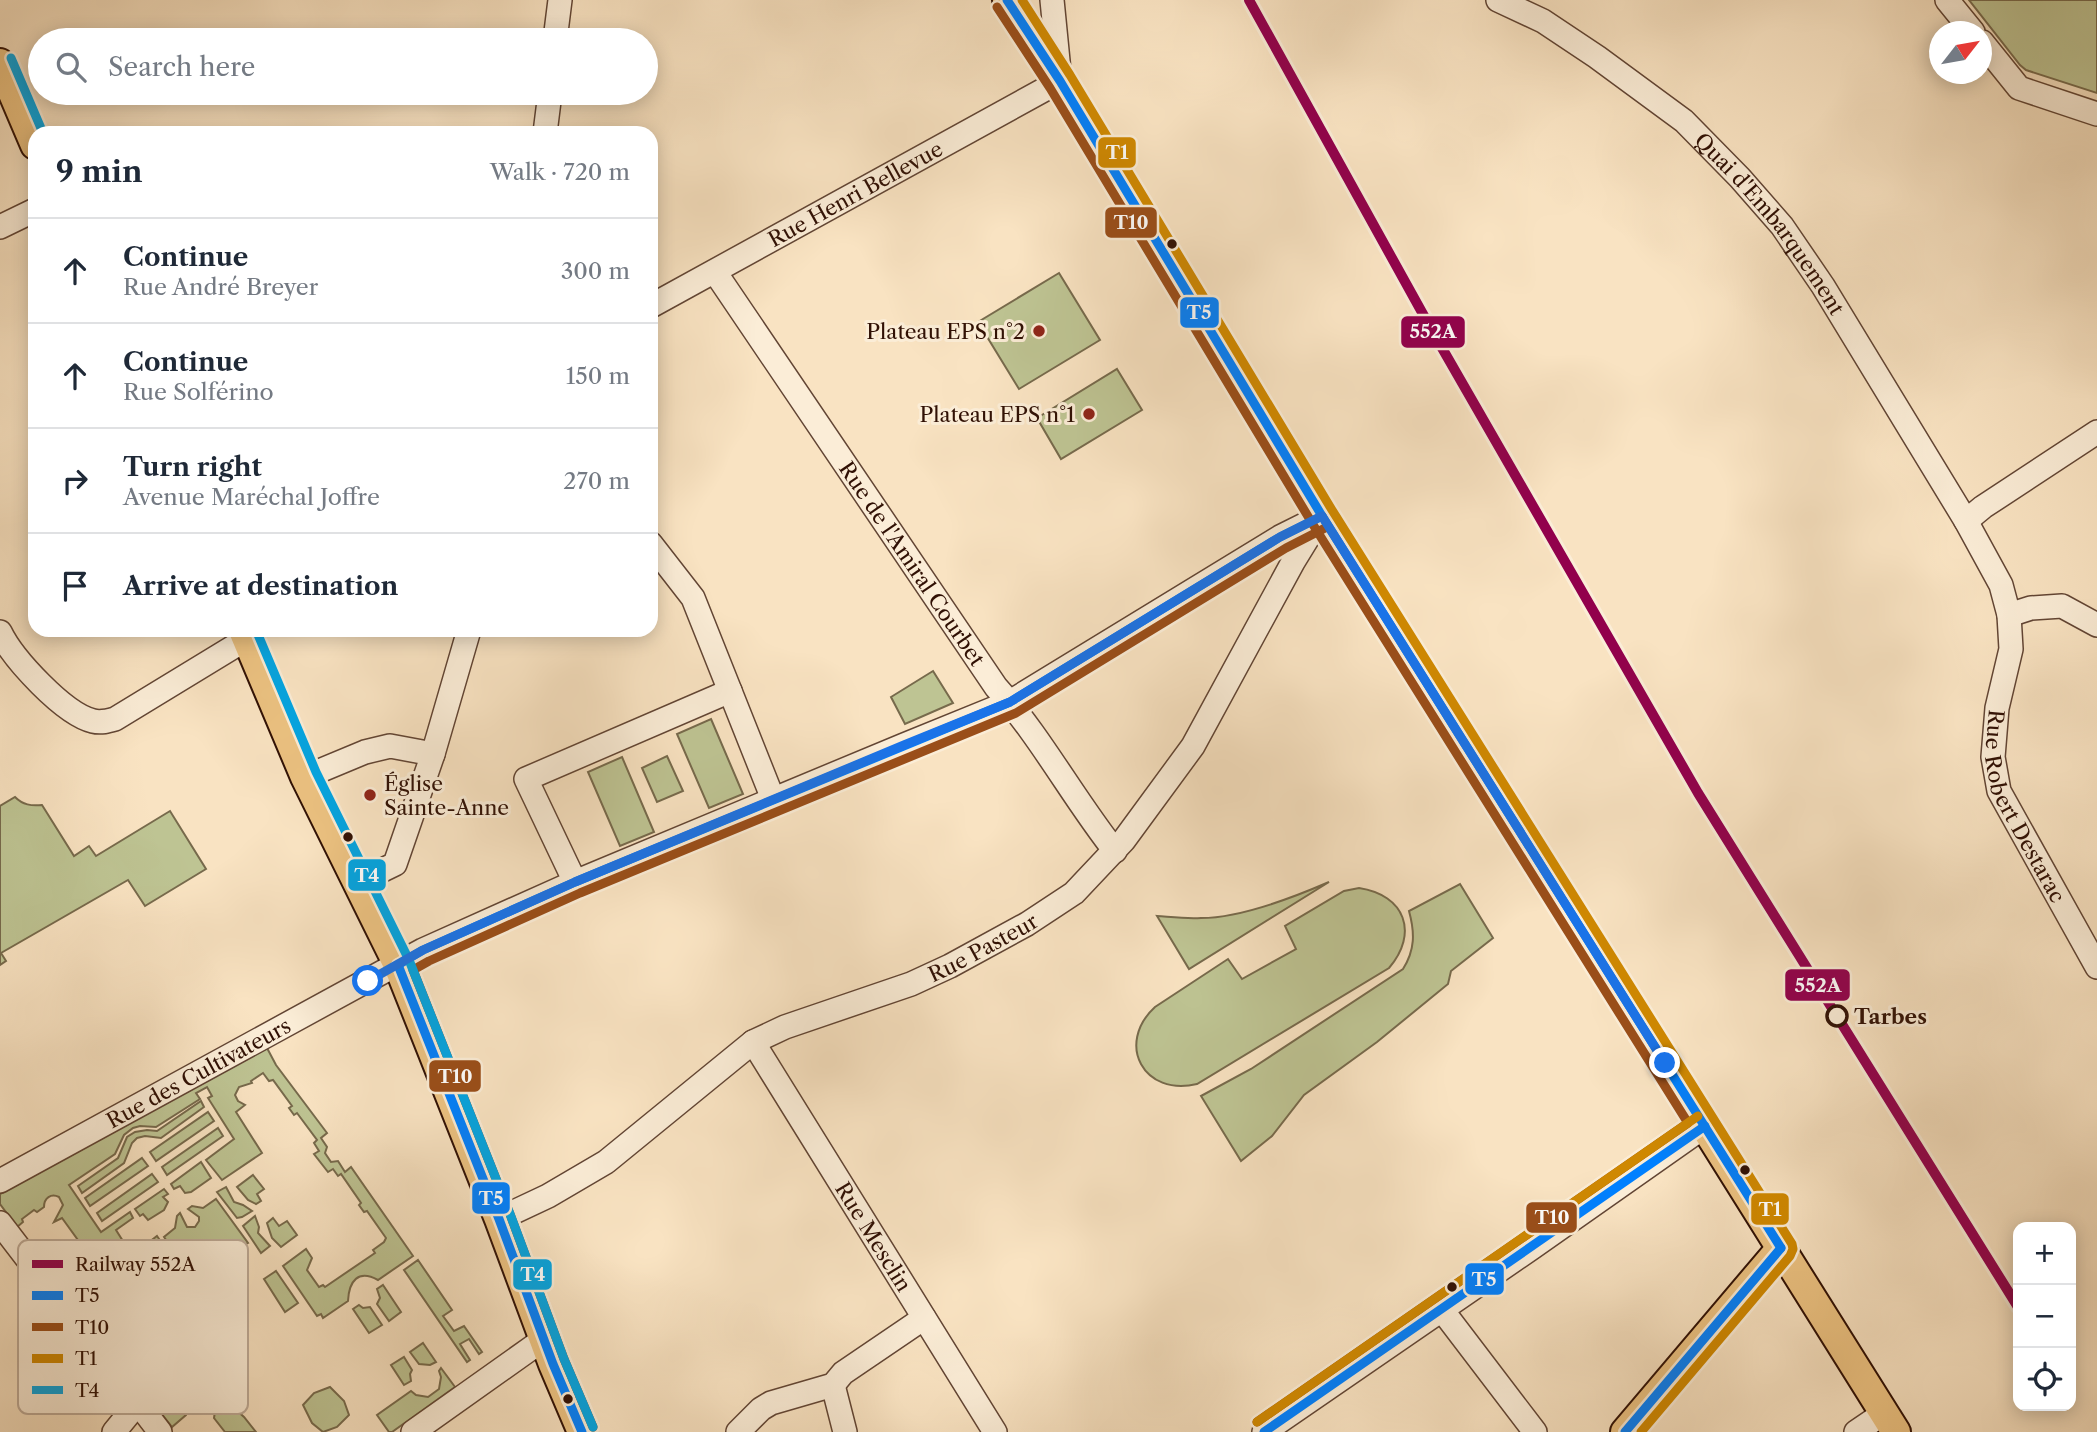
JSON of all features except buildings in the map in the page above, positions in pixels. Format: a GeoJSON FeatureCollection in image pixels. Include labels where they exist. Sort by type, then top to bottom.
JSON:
{"type":"FeatureCollection","features":[{"type":"Feature","properties":{"kind":"main road"},"geometry":{"type":"LineString","coordinates":[[1007,0],[1060,81],[1322,516],[1890,1422]]}},
{"type":"Feature","properties":{"kind":"main road"},"geometry":{"type":"LineString","coordinates":[[0,63],[28,129]]}},
{"type":"Feature","properties":{"kind":"main road"},"geometry":{"type":"LineString","coordinates":[[247,637],[305,777],[398,965],[582,1432]]}},
{"type":"Feature","properties":{"kind":"main road"},"geometry":{"type":"LineString","coordinates":[[1625,1432],[1781,1248]]}},
{"type":"Feature","properties":{"kind":"street"},"geometry":{"type":"LineString","coordinates":[[556,28],[560,0]]}},
{"type":"Feature","properties":{"kind":"street"},"geometry":{"type":"LineString","coordinates":[[1052,0],[1060,81]]}},
{"type":"Feature","properties":{"kind":"street","name":"Quai d'Embarquement"},"geometry":{"type":"LineString","coordinates":[[1498,0],[1543,21],[1614,69],[1684,121],[1740,178],[1782,226],[1823,286],[1966,522]]}},
{"type":"Feature","properties":{"kind":"street"},"geometry":{"type":"LineString","coordinates":[[1947,0],[1964,21]]}},
{"type":"Feature","properties":{"kind":"street"},"geometry":{"type":"LineString","coordinates":[[1992,54],[2019,88],[2097,114]]}},
{"type":"Feature","properties":{"kind":"street","name":"Rue Henri Bellevue"},"geometry":{"type":"LineString","coordinates":[[658,302],[1060,81]]}},
{"type":"Feature","properties":{"kind":"street"},"geometry":{"type":"LineString","coordinates":[[546,126],[548,105]]}},
{"type":"Feature","properties":{"kind":"street"},"geometry":{"type":"LineString","coordinates":[[0,227],[28,213]]}},
{"type":"Feature","properties":{"kind":"street","name":"Rue de l'Amiral Courbet"},"geometry":{"type":"LineString","coordinates":[[715,272],[996,687],[1010,702],[1115,850]]}},
{"type":"Feature","properties":{"kind":"street"},"geometry":{"type":"LineString","coordinates":[[1966,522],[1983,507],[2097,432]]}},
{"type":"Feature","properties":{"kind":"street","name":"Rue des Cultivateurs"},"geometry":{"type":"LineString","coordinates":[[0,1181],[423,950],[575,882],[1010,702],[1280,537],[1322,516]]}},
{"type":"Feature","properties":{"kind":"street","name":"Rue Pasteur"},"geometry":{"type":"LineString","coordinates":[[499,1219],[548,1196],[606,1162],[753,1042],[785,1027],[911,984],[1052,908],[1073,893],[1115,850],[1148,810],[1193,746],[1293,562],[1322,516]]}},
{"type":"Feature","properties":{"kind":"street","name":"Rue Robert Destarac"},"geometry":{"type":"LineString","coordinates":[[1966,522],[2001,585],[2009,615],[2011,649],[1997,708],[1993,757],[1999,791],[2097,967]]}},
{"type":"Feature","properties":{"kind":"street"},"geometry":{"type":"LineString","coordinates":[[658,553],[693,598],[773,799]]}},
{"type":"Feature","properties":{"kind":"street"},"geometry":{"type":"LineString","coordinates":[[2009,615],[2031,608],[2062,606],[2097,625]]}},
{"type":"Feature","properties":{"kind":"street"},"geometry":{"type":"LineString","coordinates":[[0,632],[34,679],[82,716],[95,722],[115,719],[241,637]]}},
{"type":"Feature","properties":{"kind":"street"},"geometry":{"type":"LineString","coordinates":[[356,883],[395,864],[433,754],[467,637]]}},
{"type":"Feature","properties":{"kind":"street"},"geometry":{"type":"LineString","coordinates":[[575,882],[526,779],[730,691]]}},
{"type":"Feature","properties":{"kind":"street"},"geometry":{"type":"LineString","coordinates":[[305,777],[365,752],[390,746],[433,754]]}},
{"type":"Feature","properties":{"kind":"street","name":"Rue Mesclin"},"geometry":{"type":"LineString","coordinates":[[753,1042],[995,1432]]}},
{"type":"Feature","properties":{"kind":"street"},"geometry":{"type":"LineString","coordinates":[[1264,1432],[1704,1126]]}},
{"type":"Feature","properties":{"kind":"street"},"geometry":{"type":"LineString","coordinates":[[0,1223],[18,1247]]}},
{"type":"Feature","properties":{"kind":"street"},"geometry":{"type":"LineString","coordinates":[[1442,1310],[1535,1432]]}},
{"type":"Feature","properties":{"kind":"street"},"geometry":{"type":"LineString","coordinates":[[738,1432],[761,1409],[771,1404],[833,1385],[843,1373],[924,1318]]}},
{"type":"Feature","properties":{"kind":"street"},"geometry":{"type":"LineString","coordinates":[[413,1432],[544,1339]]}},
{"type":"Feature","properties":{"kind":"street"},"geometry":{"type":"LineString","coordinates":[[833,1385],[845,1432]]}},
{"type":"Feature","properties":{"kind":"street"},"geometry":{"type":"LineString","coordinates":[[114,1432],[129,1414]]}},
{"type":"Feature","properties":{"kind":"street"},"geometry":{"type":"LineString","coordinates":[[145,1414],[160,1432]]}},
{"type":"Feature","properties":{"kind":"street"},"geometry":{"type":"LineString","coordinates":[[1856,1432],[1890,1422]]}},
{"type":"Feature","properties":{"kind":"green space"},"geometry":{"type":"Polygon","coordinates":[[[1969,0],[2097,0],[2097,93],[2026,70],[1992,29],[1992,21],[1985,21],[1969,0]]]}},
{"type":"Feature","properties":{"kind":"green space","name":"Plateau EPS n°2"},"geometry":{"type":"Polygon","coordinates":[[[1059,273],[1100,340],[1019,389],[978,322],[1059,273]]]}},
{"type":"Feature","properties":{"kind":"green space","name":"Plateau EPS n°1"},"geometry":{"type":"Polygon","coordinates":[[[1117,369],[1142,410],[1061,459],[1037,418],[1117,369]]]}},
{"type":"Feature","properties":{"kind":"green space"},"geometry":{"type":"Polygon","coordinates":[[[933,671],[953,703],[905,724],[891,697],[933,671]]]}},
{"type":"Feature","properties":{"kind":"green space"},"geometry":{"type":"Polygon","coordinates":[[[711,719],[743,794],[709,808],[677,734],[711,719]]]}},
{"type":"Feature","properties":{"kind":"green space"},"geometry":{"type":"Polygon","coordinates":[[[667,756],[683,791],[657,802],[642,768],[667,756]]]}},
{"type":"Feature","properties":{"kind":"green space"},"geometry":{"type":"Polygon","coordinates":[[[622,757],[654,832],[620,846],[588,772],[622,757]]]}},
{"type":"Feature","properties":{"kind":"green space"},"geometry":{"type":"Polygon","coordinates":[[[15,797],[27,804],[42,805],[74,856],[89,846],[96,856],[170,811],[206,869],[145,906],[128,880],[1,953],[6,961],[0,965],[0,806],[15,797]]]}},
{"type":"Feature","properties":{"kind":"green space"},"geometry":{"type":"Polygon","coordinates":[[[1329,882],[1189,969],[1157,916],[1195,918],[1233,915],[1329,882]]]}},
{"type":"Feature","properties":{"kind":"green space"},"geometry":{"type":"Polygon","coordinates":[[[1460,884],[1493,938],[1451,971],[1448,984],[1377,1042],[1304,1095],[1272,1136],[1241,1161],[1201,1096],[1251,1069],[1403,969],[1413,941],[1409,911],[1460,884]]]}},
{"type":"Feature","properties":{"kind":"green space"},"geometry":{"type":"Polygon","coordinates":[[[1359,888],[1375,892],[1387,899],[1397,907],[1402,917],[1405,929],[1403,942],[1389,968],[1197,1084],[1178,1086],[1162,1083],[1150,1075],[1141,1064],[1137,1051],[1137,1036],[1143,1021],[1155,1007],[1228,959],[1242,979],[1296,949],[1285,926],[1344,891],[1359,888]]]}},
{"type":"Feature","properties":{"kind":"green space"},"geometry":{"type":"Polygon","coordinates":[[[267,1048],[276,1065],[327,1133],[321,1138],[331,1162],[338,1161],[345,1172],[351,1167],[413,1256],[378,1280],[365,1276],[356,1279],[350,1288],[348,1301],[323,1318],[321,1314],[317,1316],[283,1266],[306,1249],[312,1258],[307,1270],[319,1287],[325,1287],[375,1253],[373,1250],[386,1238],[367,1211],[364,1212],[359,1205],[361,1203],[341,1174],[338,1176],[333,1169],[328,1172],[314,1154],[319,1151],[314,1143],[317,1140],[297,1113],[294,1115],[289,1108],[292,1106],[273,1080],[269,1081],[263,1073],[251,1081],[252,1083],[239,1087],[235,1095],[238,1101],[245,1105],[236,1112],[262,1153],[222,1180],[206,1160],[234,1139],[208,1098],[212,1096],[207,1087],[196,1093],[200,1099],[156,1127],[133,1128],[124,1135],[115,1154],[69,1185],[101,1232],[130,1212],[133,1218],[116,1230],[122,1240],[78,1240],[62,1218],[54,1222],[63,1205],[59,1197],[53,1196],[48,1197],[44,1207],[37,1212],[34,1210],[22,1219],[23,1222],[17,1227],[0,1204],[0,1194],[267,1048]]]}},
{"type":"Feature","properties":{"kind":"green space"},"geometry":{"type":"Polygon","coordinates":[[[201,1101],[204,1107],[161,1138],[137,1138],[132,1143],[124,1163],[82,1193],[78,1186],[118,1158],[127,1137],[135,1132],[157,1131],[201,1101]]]}},
{"type":"Feature","properties":{"kind":"green space"},"geometry":{"type":"Polygon","coordinates":[[[208,1112],[214,1121],[156,1161],[150,1152],[208,1112]]]}},
{"type":"Feature","properties":{"kind":"green space"},"geometry":{"type":"Polygon","coordinates":[[[218,1128],[223,1136],[167,1175],[162,1167],[218,1128]]]}},
{"type":"Feature","properties":{"kind":"green space"},"geometry":{"type":"Polygon","coordinates":[[[142,1158],[148,1166],[90,1206],[85,1198],[142,1158]]]}},
{"type":"Feature","properties":{"kind":"green space"},"geometry":{"type":"Polygon","coordinates":[[[201,1162],[211,1178],[191,1192],[185,1193],[180,1186],[174,1189],[171,1184],[201,1162]]]}},
{"type":"Feature","properties":{"kind":"green space"},"geometry":{"type":"Polygon","coordinates":[[[152,1174],[158,1182],[102,1221],[97,1213],[152,1174]]]}},
{"type":"Feature","properties":{"kind":"green space"},"geometry":{"type":"Polygon","coordinates":[[[253,1175],[264,1189],[257,1194],[261,1201],[256,1204],[248,1200],[237,1187],[253,1175]]]}},
{"type":"Feature","properties":{"kind":"green space"},"geometry":{"type":"Polygon","coordinates":[[[226,1187],[234,1202],[252,1211],[237,1218],[217,1192],[226,1187]]]}},
{"type":"Feature","properties":{"kind":"green space"},"geometry":{"type":"Polygon","coordinates":[[[164,1189],[168,1194],[163,1197],[168,1202],[164,1210],[148,1220],[143,1214],[140,1216],[135,1209],[164,1189]]]}},
{"type":"Feature","properties":{"kind":"green space"},"geometry":{"type":"Polygon","coordinates":[[[216,1199],[246,1240],[166,1240],[164,1237],[175,1228],[180,1213],[187,1227],[195,1227],[199,1217],[188,1209],[192,1206],[203,1208],[216,1199]]]}},
{"type":"Feature","properties":{"kind":"green space"},"geometry":{"type":"Polygon","coordinates":[[[255,1216],[258,1233],[270,1246],[261,1253],[243,1226],[255,1216]]]}},
{"type":"Feature","properties":{"kind":"green space"},"geometry":{"type":"Polygon","coordinates":[[[273,1218],[279,1226],[287,1221],[297,1235],[281,1247],[272,1238],[267,1223],[273,1218]]]}},
{"type":"Feature","properties":{"kind":"green space"},"geometry":{"type":"Polygon","coordinates":[[[418,1260],[452,1310],[443,1316],[454,1331],[464,1326],[482,1352],[479,1354],[469,1339],[460,1344],[470,1360],[467,1362],[404,1270],[418,1260]]]}},
{"type":"Feature","properties":{"kind":"green space"},"geometry":{"type":"Polygon","coordinates":[[[276,1271],[298,1303],[285,1312],[264,1279],[276,1271]]]}},
{"type":"Feature","properties":{"kind":"green space"},"geometry":{"type":"Polygon","coordinates":[[[383,1285],[401,1312],[389,1321],[377,1304],[380,1298],[377,1289],[383,1285]]]}},
{"type":"Feature","properties":{"kind":"green space"},"geometry":{"type":"Polygon","coordinates":[[[359,1305],[363,1308],[370,1307],[382,1325],[369,1333],[353,1309],[359,1305]]]}},
{"type":"Feature","properties":{"kind":"green space"},"geometry":{"type":"Polygon","coordinates":[[[423,1343],[436,1362],[430,1365],[419,1364],[410,1352],[423,1343]]]}},
{"type":"Feature","properties":{"kind":"green space"},"geometry":{"type":"Polygon","coordinates":[[[404,1357],[412,1370],[411,1381],[404,1385],[391,1365],[404,1357]]]}},
{"type":"Feature","properties":{"kind":"green space"},"geometry":{"type":"Polygon","coordinates":[[[441,1368],[455,1387],[389,1432],[377,1415],[411,1391],[416,1395],[428,1397],[439,1389],[441,1368]]]}},
{"type":"Feature","properties":{"kind":"green space"},"geometry":{"type":"Polygon","coordinates":[[[330,1387],[344,1401],[349,1415],[337,1427],[323,1432],[312,1423],[303,1405],[314,1393],[330,1387]]]}},
{"type":"Feature","properties":{"kind":"green space"},"geometry":{"type":"Polygon","coordinates":[[[162,1414],[186,1414],[186,1415],[172,1427],[162,1414]]]}},
{"type":"Feature","properties":{"kind":"green space"},"geometry":{"type":"Polygon","coordinates":[[[215,1414],[241,1414],[256,1432],[225,1432],[214,1418],[215,1414]]]}},
{"type":"Feature","properties":{"kind":"rail line","name":"552A"},"geometry":{"type":"LineString","coordinates":[[1249,0],[1434,334],[1698,793],[2013,1299]]}},
{"type":"Feature","properties":{"kind":"transit line","name":"T5"},"geometry":{"type":"LineString","coordinates":[[1007,0],[1060,81],[1322,516],[1781,1248]]}},
{"type":"Feature","properties":{"kind":"transit line","name":"T1"},"geometry":{"type":"LineString","coordinates":[[1022,0],[1332,510],[1792,1244],[1790,1256],[1641,1432]]}},
{"type":"Feature","properties":{"kind":"transit line","name":"T10"},"geometry":{"type":"LineString","coordinates":[[997,7],[1050,88],[1312,523],[1688,1123],[1257,1422]]}},
{"type":"Feature","properties":{"kind":"transit line","name":"T4"},"geometry":{"type":"LineString","coordinates":[[11,58],[28,98]]}},
{"type":"Feature","properties":{"kind":"transit line","name":"T4"},"geometry":{"type":"LineString","coordinates":[[31,105],[40,126]]}},
{"type":"Feature","properties":{"kind":"transit line","name":"T5"},"geometry":{"type":"LineString","coordinates":[[398,965],[423,950],[575,882],[1010,702],[1280,537],[1322,516]]}},
{"type":"Feature","properties":{"kind":"transit line","name":"T10"},"geometry":{"type":"LineString","coordinates":[[593,1427],[413,970],[580,893],[1016,713],[1286,548],[1327,527]]}},
{"type":"Feature","properties":{"kind":"transit line","name":"T4"},"geometry":{"type":"LineString","coordinates":[[259,637],[316,772],[409,960],[593,1427]]}},
{"type":"Feature","properties":{"kind":"transit line","name":"T5"},"geometry":{"type":"LineString","coordinates":[[398,965],[582,1432]]}},
{"type":"Feature","properties":{"kind":"transit line","name":"T1"},"geometry":{"type":"LineString","coordinates":[[1257,1422],[1698,1116]]}},
{"type":"Feature","properties":{"kind":"transit line","name":"T5"},"geometry":{"type":"LineString","coordinates":[[1264,1432],[1705,1126]]}},
{"type":"Feature","properties":{"kind":"transit line","name":"T5"},"geometry":{"type":"LineString","coordinates":[[1625,1432],[1781,1248]]}},
{"type":"Feature","properties":{"kind":"place","name":"Plateau EPS n°2"},"geometry":{"type":"Point","coordinates":[1039,331]}},
{"type":"Feature","properties":{"kind":"place","name":"Plateau EPS n°1"},"geometry":{"type":"Point","coordinates":[1089,414]}},
{"type":"Feature","properties":{"kind":"place","name":"Église Sainte-Anne"},"geometry":{"type":"Point","coordinates":[370,795]}},
{"type":"Feature","properties":{"kind":"place","name":"Tarbes"},"geometry":{"type":"Point","coordinates":[1837,1016]}},
{"type":"Feature","properties":{"kind":"route"},"geometry":{"type":"LineString","coordinates":[[368,981],[423,950],[575,882],[1010,702],[1280,537],[1322,516],[1665,1063]]}}]}
